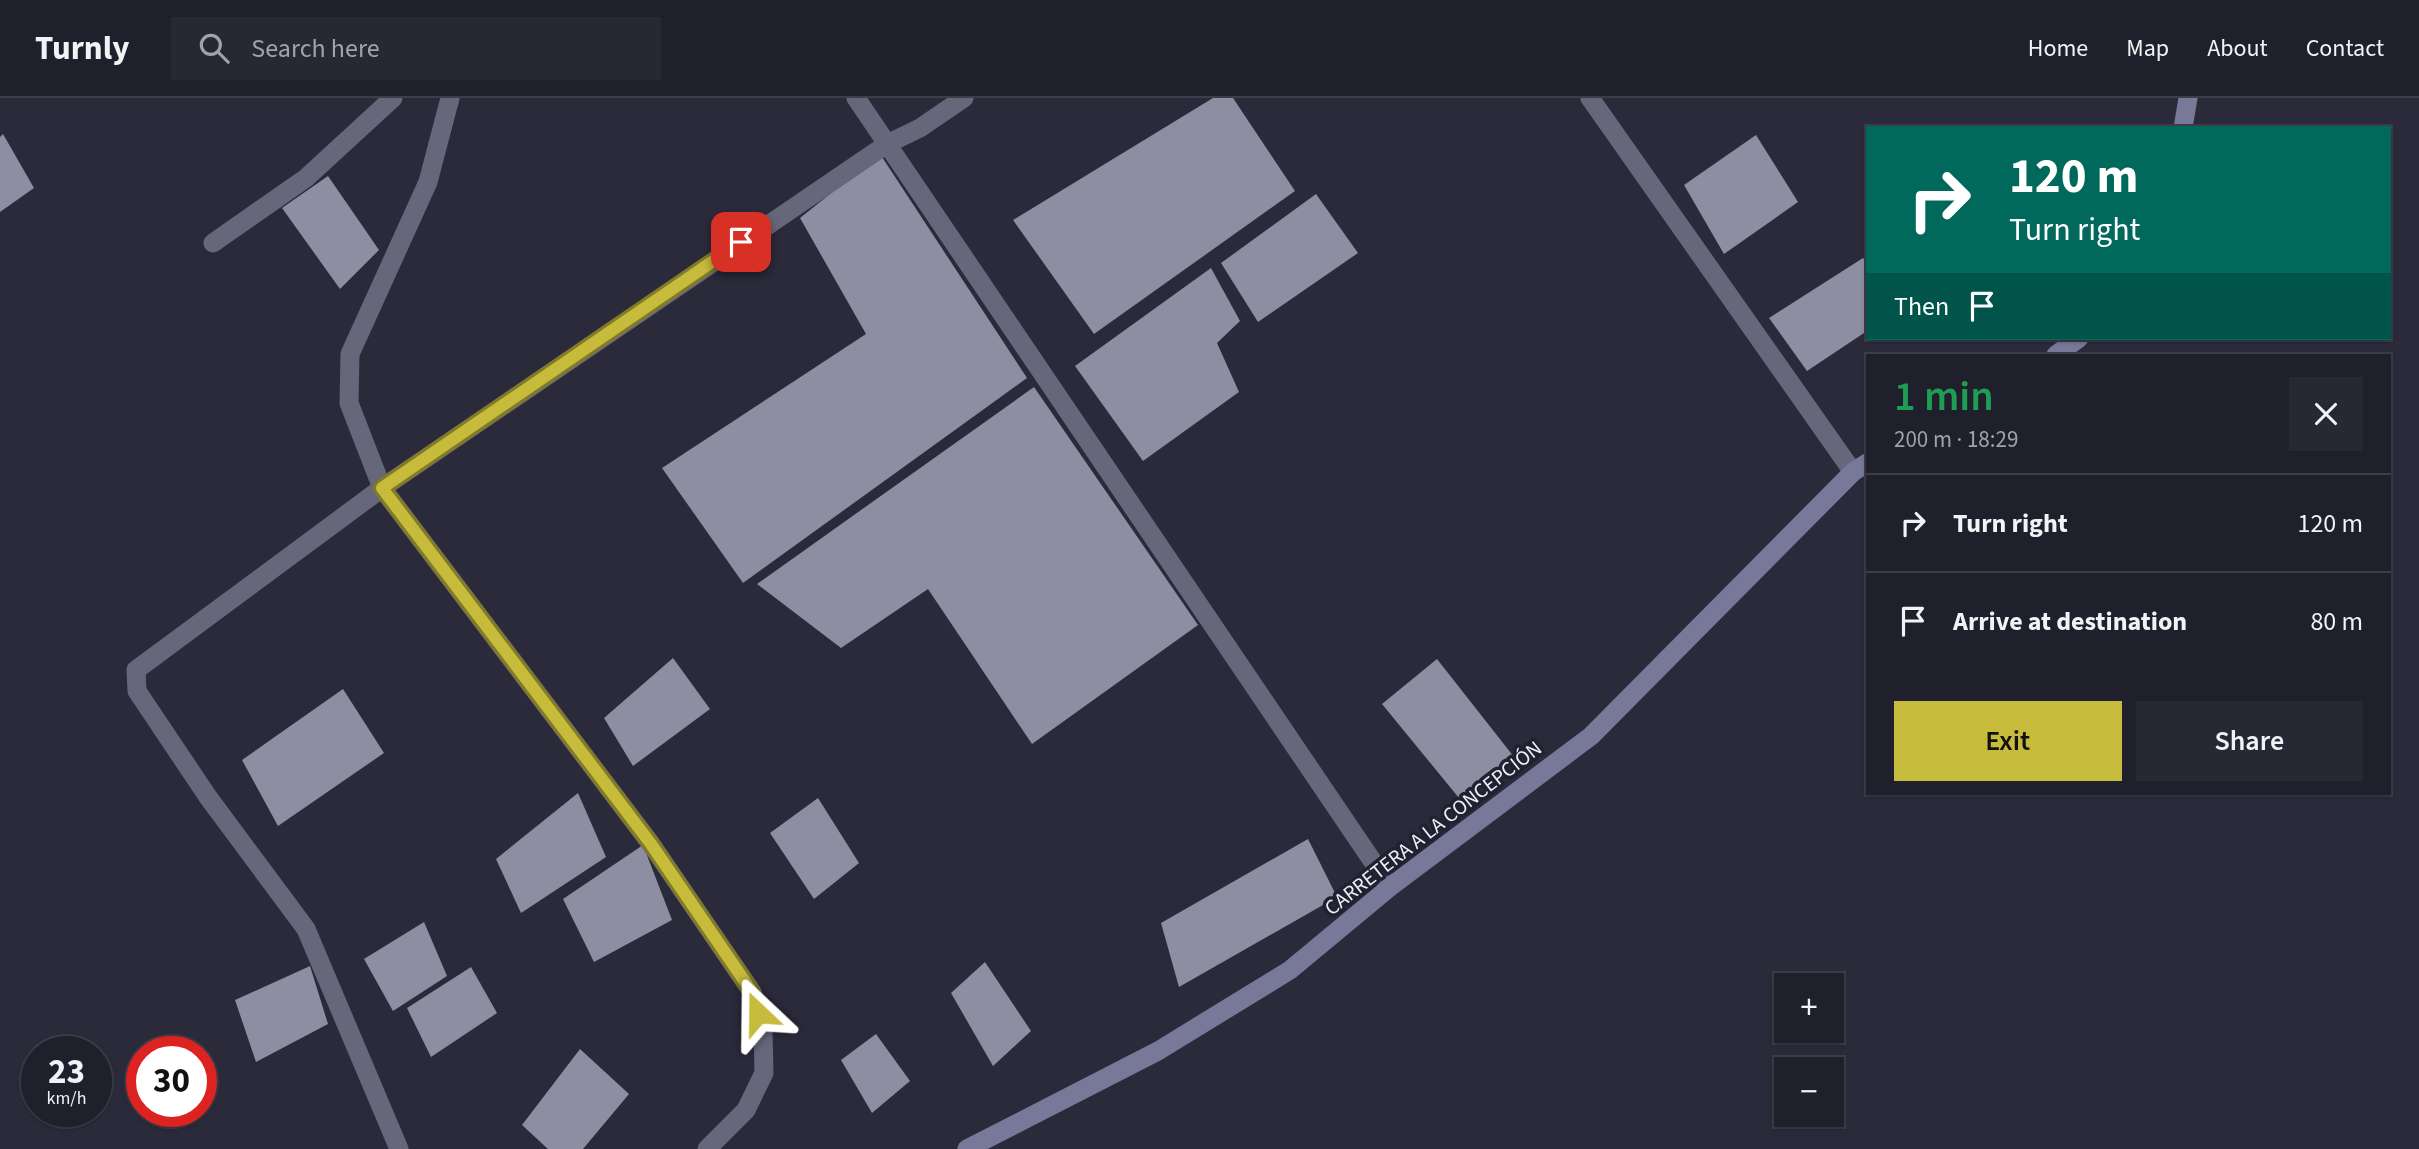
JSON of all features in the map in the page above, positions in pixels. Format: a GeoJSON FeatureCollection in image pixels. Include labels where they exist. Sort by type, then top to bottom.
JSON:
{"type":"FeatureCollection","features":[{"type":"Feature","properties":{"kind":"main road"},"geometry":{"type":"LineString","coordinates":[[2183,126],[2188,98]]}},
{"type":"Feature","properties":{"kind":"main road"},"geometry":{"type":"LineString","coordinates":[[2057,354],[2076,340]]}},
{"type":"Feature","properties":{"kind":"main road","name":"CARRETERA A LA CONCEPCIÓN"},"geometry":{"type":"LineString","coordinates":[[967,1149],[1158,1051],[1290,970],[1390,887],[1591,736],[1860,468]]}},
{"type":"Feature","properties":{"kind":"street"},"geometry":{"type":"LineString","coordinates":[[213,243],[306,178],[393,98]]}},
{"type":"Feature","properties":{"kind":"street"},"geometry":{"type":"LineString","coordinates":[[450,98],[428,183],[350,354],[349,403],[382,488],[651,844],[752,992],[763,1033],[764,1073],[746,1110],[707,1149]]}},
{"type":"Feature","properties":{"kind":"street"},"geometry":{"type":"LineString","coordinates":[[856,98],[1390,887]]}},
{"type":"Feature","properties":{"kind":"street"},"geometry":{"type":"LineString","coordinates":[[399,1149],[306,929],[208,797],[138,691],[134,680],[136,670],[144,661],[382,488],[887,144],[920,128],[964,98]]}},
{"type":"Feature","properties":{"kind":"street"},"geometry":{"type":"LineString","coordinates":[[1590,98],[1860,468]]}},
{"type":"Feature","properties":{"kind":"building"},"geometry":{"type":"Polygon","coordinates":[[[1213,98],[1233,98],[1295,191],[1094,334],[1013,220],[1213,98]]]}},
{"type":"Feature","properties":{"kind":"building"},"geometry":{"type":"Polygon","coordinates":[[[3,134],[34,188],[0,212],[0,137],[3,134]]]}},
{"type":"Feature","properties":{"kind":"building"},"geometry":{"type":"Polygon","coordinates":[[[1756,135],[1798,202],[1724,254],[1684,185],[1756,135]]]}},
{"type":"Feature","properties":{"kind":"building"},"geometry":{"type":"Polygon","coordinates":[[[880,154],[1027,378],[743,583],[662,468],[866,334],[800,218],[880,154]]]}},
{"type":"Feature","properties":{"kind":"building"},"geometry":{"type":"Polygon","coordinates":[[[328,176],[379,250],[340,289],[282,208],[328,176]]]}},
{"type":"Feature","properties":{"kind":"building"},"geometry":{"type":"Polygon","coordinates":[[[1316,194],[1358,253],[1258,322],[1221,263],[1316,194]]]}},
{"type":"Feature","properties":{"kind":"building"},"geometry":{"type":"Polygon","coordinates":[[[1863,258],[1866,261],[1866,332],[1807,371],[1769,318],[1863,258]]]}},
{"type":"Feature","properties":{"kind":"building"},"geometry":{"type":"Polygon","coordinates":[[[1211,268],[1240,321],[1217,343],[1239,392],[1143,461],[1075,366],[1211,268]]]}},
{"type":"Feature","properties":{"kind":"building"},"geometry":{"type":"Polygon","coordinates":[[[1034,387],[1198,625],[1032,744],[928,589],[841,648],[757,584],[1034,387]]]}},
{"type":"Feature","properties":{"kind":"building"},"geometry":{"type":"Polygon","coordinates":[[[673,658],[710,709],[633,766],[604,718],[673,658]]]}},
{"type":"Feature","properties":{"kind":"building"},"geometry":{"type":"Polygon","coordinates":[[[1437,659],[1514,757],[1459,798],[1382,704],[1437,659]]]}},
{"type":"Feature","properties":{"kind":"building"},"geometry":{"type":"Polygon","coordinates":[[[343,689],[384,753],[278,826],[242,760],[343,689]]]}},
{"type":"Feature","properties":{"kind":"building"},"geometry":{"type":"Polygon","coordinates":[[[578,793],[606,857],[521,913],[496,859],[578,793]]]}},
{"type":"Feature","properties":{"kind":"building"},"geometry":{"type":"Polygon","coordinates":[[[818,798],[859,863],[814,899],[770,833],[818,798]]]}},
{"type":"Feature","properties":{"kind":"building"},"geometry":{"type":"Polygon","coordinates":[[[1308,839],[1337,897],[1179,987],[1161,923],[1308,839]]]}},
{"type":"Feature","properties":{"kind":"building"},"geometry":{"type":"Polygon","coordinates":[[[643,845],[672,920],[594,962],[563,899],[643,845]]]}},
{"type":"Feature","properties":{"kind":"building"},"geometry":{"type":"Polygon","coordinates":[[[424,922],[447,976],[393,1011],[364,959],[424,922]]]}},
{"type":"Feature","properties":{"kind":"building"},"geometry":{"type":"Polygon","coordinates":[[[985,962],[1031,1031],[993,1066],[951,993],[985,962]]]}},
{"type":"Feature","properties":{"kind":"building"},"geometry":{"type":"Polygon","coordinates":[[[310,966],[328,1024],[256,1062],[235,1000],[310,966]]]}},
{"type":"Feature","properties":{"kind":"building"},"geometry":{"type":"Polygon","coordinates":[[[471,967],[497,1013],[431,1057],[407,1008],[471,967]]]}},
{"type":"Feature","properties":{"kind":"building"},"geometry":{"type":"Polygon","coordinates":[[[876,1034],[910,1081],[872,1113],[841,1060],[876,1034]]]}},
{"type":"Feature","properties":{"kind":"building"},"geometry":{"type":"Polygon","coordinates":[[[580,1049],[629,1094],[583,1149],[548,1149],[522,1125],[580,1049]]]}},
{"type":"Feature","properties":{"kind":"route"},"geometry":{"type":"LineString","coordinates":[[741,242],[382,488],[651,844],[752,992],[758,1013]]}}]}
